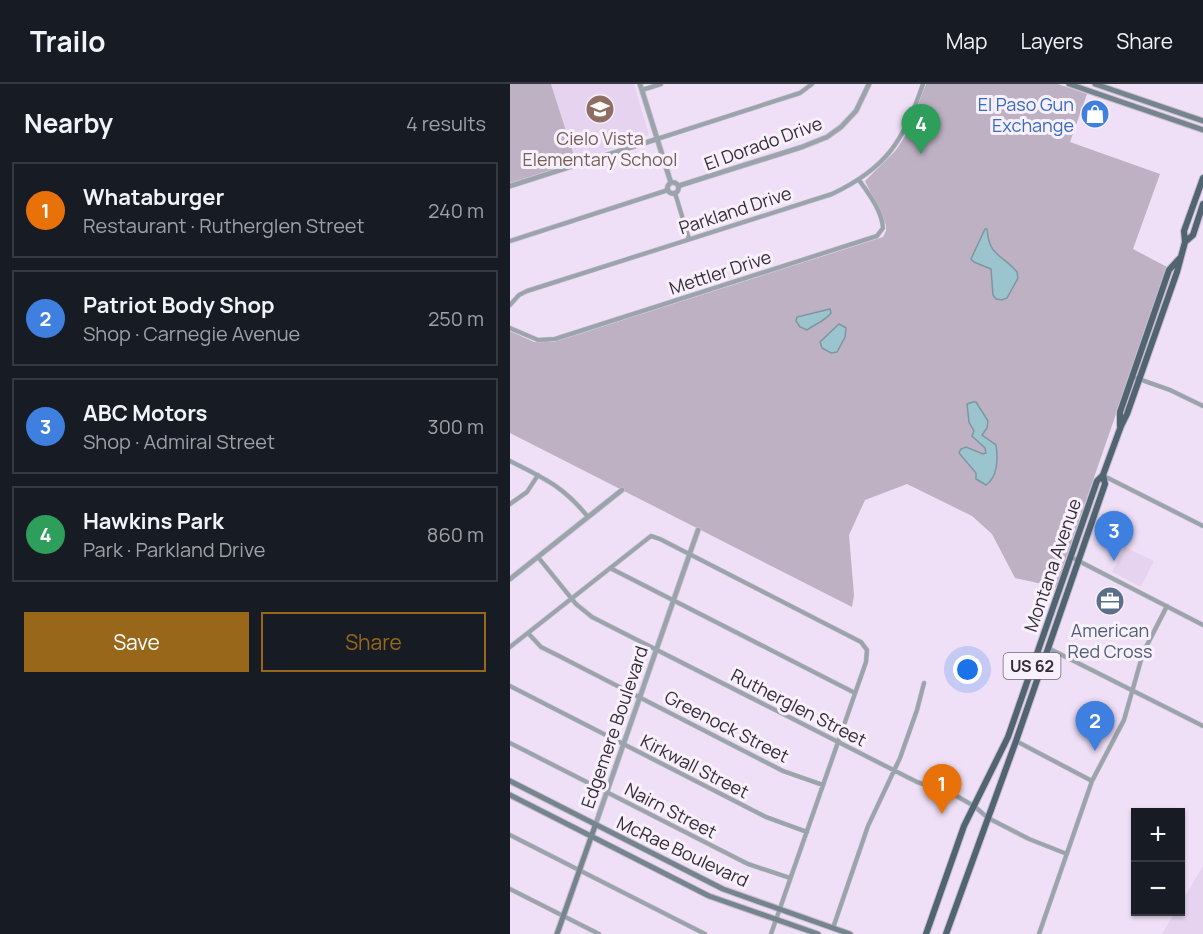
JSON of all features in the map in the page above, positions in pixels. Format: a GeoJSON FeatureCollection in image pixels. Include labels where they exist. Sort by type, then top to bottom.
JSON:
{"type":"FeatureCollection","features":[{"type":"Feature","properties":{"kind":"highway","name":"Montana Avenue"},"geometry":{"type":"LineString","coordinates":[[1185,242],[1184,231],[1203,178]]}},
{"type":"Feature","properties":{"kind":"highway","name":"Montana Avenue"},"geometry":{"type":"LineString","coordinates":[[1120,424],[1120,412],[1169,270],[1177,260],[1185,242],[1192,235],[1203,204]]}},
{"type":"Feature","properties":{"kind":"highway","name":"Montana Avenue"},"geometry":{"type":"LineString","coordinates":[[923,934],[964,826],[1008,737],[1097,481],[1103,476],[1177,272],[1177,260]]}},
{"type":"Feature","properties":{"kind":"highway","name":"Montana Avenue"},"geometry":{"type":"LineString","coordinates":[[946,934],[1105,484],[1103,476]]}},
{"type":"Feature","properties":{"kind":"main road"},"geometry":{"type":"LineString","coordinates":[[1069,84],[1085,86],[1203,130]]}},
{"type":"Feature","properties":{"kind":"main road"},"geometry":{"type":"LineString","coordinates":[[1095,84],[1203,121]]}},
{"type":"Feature","properties":{"kind":"main road"},"geometry":{"type":"LineString","coordinates":[[1152,112],[1155,104]]}},
{"type":"Feature","properties":{"kind":"main road","name":"McRae Boulevard"},"geometry":{"type":"LineString","coordinates":[[510,782],[703,880],[846,933]]}},
{"type":"Feature","properties":{"kind":"main road","name":"McRae Boulevard"},"geometry":{"type":"LineString","coordinates":[[510,795],[709,896],[818,934]]}},
{"type":"Feature","properties":{"kind":"main road","name":"Edgemere Boulevard"},"geometry":{"type":"LineString","coordinates":[[557,934],[595,826]]}},
{"type":"Feature","properties":{"kind":"street"},"geometry":{"type":"LineString","coordinates":[[640,84],[671,183],[678,186],[675,193],[689,239]]}},
{"type":"Feature","properties":{"kind":"street"},"geometry":{"type":"LineString","coordinates":[[642,90],[661,84]]}},
{"type":"Feature","properties":{"kind":"street"},"geometry":{"type":"LineString","coordinates":[[510,186],[800,93],[812,84]]}},
{"type":"Feature","properties":{"kind":"street","name":"El Dorado Drive"},"geometry":{"type":"LineString","coordinates":[[678,186],[827,137],[847,122],[856,111],[868,84]]}},
{"type":"Feature","properties":{"kind":"street","name":"Parkland Drive"},"geometry":{"type":"LineString","coordinates":[[510,305],[519,295],[527,291],[832,194],[859,180],[888,155],[898,141],[912,116],[923,84]]}},
{"type":"Feature","properties":{"kind":"street","name":"Mettler Drive"},"geometry":{"type":"LineString","coordinates":[[510,328],[538,340],[555,339],[877,236],[883,228],[882,221],[872,199],[859,180]]}},
{"type":"Feature","properties":{"kind":"street"},"geometry":{"type":"LineString","coordinates":[[668,190],[671,183]]}},
{"type":"Feature","properties":{"kind":"street"},"geometry":{"type":"LineString","coordinates":[[668,190],[670,193],[675,193]]}},
{"type":"Feature","properties":{"kind":"street"},"geometry":{"type":"LineString","coordinates":[[510,240],[668,190]]}},
{"type":"Feature","properties":{"kind":"street"},"geometry":{"type":"LineString","coordinates":[[1138,379],[1170,390],[1203,406]]}},
{"type":"Feature","properties":{"kind":"street"},"geometry":{"type":"LineString","coordinates":[[510,461],[564,491],[588,517]]}},
{"type":"Feature","properties":{"kind":"street"},"geometry":{"type":"LineString","coordinates":[[510,504],[527,492],[538,475]]}},
{"type":"Feature","properties":{"kind":"street"},"geometry":{"type":"LineString","coordinates":[[1103,476],[1203,526]]}},
{"type":"Feature","properties":{"kind":"street"},"geometry":{"type":"LineString","coordinates":[[510,579],[622,490]]}},
{"type":"Feature","properties":{"kind":"street","name":"Edgemere Boulevard"},"geometry":{"type":"LineString","coordinates":[[595,826],[698,530]]}},
{"type":"Feature","properties":{"kind":"street"},"geometry":{"type":"LineString","coordinates":[[510,647],[649,537],[690,554],[858,640],[866,647],[868,657],[771,934]]}},
{"type":"Feature","properties":{"kind":"street","name":"Rutherglen Street"},"geometry":{"type":"LineString","coordinates":[[538,557],[586,613],[917,782],[953,794],[974,806],[987,818],[1029,839],[1067,854]]}},
{"type":"Feature","properties":{"kind":"street"},"geometry":{"type":"LineString","coordinates":[[1071,557],[1203,625]]}},
{"type":"Feature","properties":{"kind":"street"},"geometry":{"type":"LineString","coordinates":[[610,568],[855,693]]}},
{"type":"Feature","properties":{"kind":"street"},"geometry":{"type":"LineString","coordinates":[[1039,934],[1092,781],[1124,720],[1143,653],[1167,606]]}},
{"type":"Feature","properties":{"kind":"street","name":"Greenock Street"},"geometry":{"type":"LineString","coordinates":[[528,633],[537,644],[548,651],[639,698],[783,771],[823,785]]}},
{"type":"Feature","properties":{"kind":"street"},"geometry":{"type":"LineString","coordinates":[[1048,648],[1202,724]]}},
{"type":"Feature","properties":{"kind":"street"},"geometry":{"type":"LineString","coordinates":[[833,928],[868,826],[895,771],[917,710],[924,683]]}},
{"type":"Feature","properties":{"kind":"street","name":"Kirkwall Street"},"geometry":{"type":"LineString","coordinates":[[510,686],[766,818],[807,832]]}},
{"type":"Feature","properties":{"kind":"street"},"geometry":{"type":"LineString","coordinates":[[1016,741],[1092,781]]}},
{"type":"Feature","properties":{"kind":"street","name":"Nairn Street"},"geometry":{"type":"LineString","coordinates":[[510,743],[748,864],[790,878]]}},
{"type":"Feature","properties":{"kind":"street"},"geometry":{"type":"LineString","coordinates":[[510,835],[705,934]]}},
{"type":"Feature","properties":{"kind":"street"},"geometry":{"type":"LineString","coordinates":[[510,889],[599,934]]}},
{"type":"Feature","properties":{"kind":"shaded area"},"geometry":{"type":"Polygon","coordinates":[[[510,84],[551,84],[576,162],[510,183],[510,84]]]}},
{"type":"Feature","properties":{"kind":"shaded area","name":"Cielo Vista Elementary School"},"geometry":{"type":"Polygon","coordinates":[[[551,84],[634,84],[649,135],[576,162],[551,84]]]}},
{"type":"Feature","properties":{"kind":"shaded area"},"geometry":{"type":"Polygon","coordinates":[[[926,84],[1058,84],[1087,94],[1070,142],[1160,174],[1133,249],[1167,267],[1056,587],[1015,578],[992,534],[972,516],[907,484],[865,500],[849,535],[854,595],[852,607],[510,433],[510,331],[534,342],[554,342],[883,237],[886,225],[865,181],[896,150],[907,133],[926,84]]]}},
{"type":"Feature","properties":{"kind":"shaded area"},"geometry":{"type":"Polygon","coordinates":[[[987,229],[993,250],[1017,272],[1018,278],[1007,298],[1002,300],[996,299],[993,295],[991,269],[971,259],[987,229]]]}},
{"type":"Feature","properties":{"kind":"shaded area"},"geometry":{"type":"Polygon","coordinates":[[[830,309],[829,316],[807,330],[800,327],[796,321],[797,317],[830,309]]]}},
{"type":"Feature","properties":{"kind":"shaded area"},"geometry":{"type":"Polygon","coordinates":[[[839,324],[846,328],[845,337],[837,352],[831,353],[822,348],[820,342],[839,324]]]}},
{"type":"Feature","properties":{"kind":"shaded area"},"geometry":{"type":"Polygon","coordinates":[[[976,402],[988,421],[987,428],[982,435],[996,445],[995,472],[986,485],[976,479],[976,473],[959,453],[966,447],[983,454],[986,453],[985,448],[972,436],[974,431],[969,422],[967,404],[976,402]]]}},
{"type":"Feature","properties":{"kind":"shaded area"},"geometry":{"type":"Polygon","coordinates":[[[1125,547],[1154,561],[1141,587],[1112,572],[1125,547]]]}},
{"type":"Feature","properties":{"kind":"shaded area"},"geometry":{"type":"Polygon","coordinates":[[[1203,866],[1203,934],[1162,934],[1173,916],[1185,916],[1185,896],[1203,866]]]}},
{"type":"Feature","properties":{"kind":"place","name":"Cielo Vista Elementary School"},"geometry":{"type":"Point","coordinates":[600,109]}},
{"type":"Feature","properties":{"kind":"place","name":"El Paso Gun Exchange"},"geometry":{"type":"Point","coordinates":[1095,114]}},
{"type":"Feature","properties":{"kind":"place","name":"Hawkins Park"},"geometry":{"type":"Point","coordinates":[921,154]}},
{"type":"Feature","properties":{"kind":"place","name":"ABC Motors"},"geometry":{"type":"Point","coordinates":[1114,561]}},
{"type":"Feature","properties":{"kind":"place","name":"American Red Cross"},"geometry":{"type":"Point","coordinates":[1110,601]}},
{"type":"Feature","properties":{"kind":"place","name":"Patriot Body Shop"},"geometry":{"type":"Point","coordinates":[1095,751]}},
{"type":"Feature","properties":{"kind":"place","name":"Whataburger"},"geometry":{"type":"Point","coordinates":[942,814]}}]}
